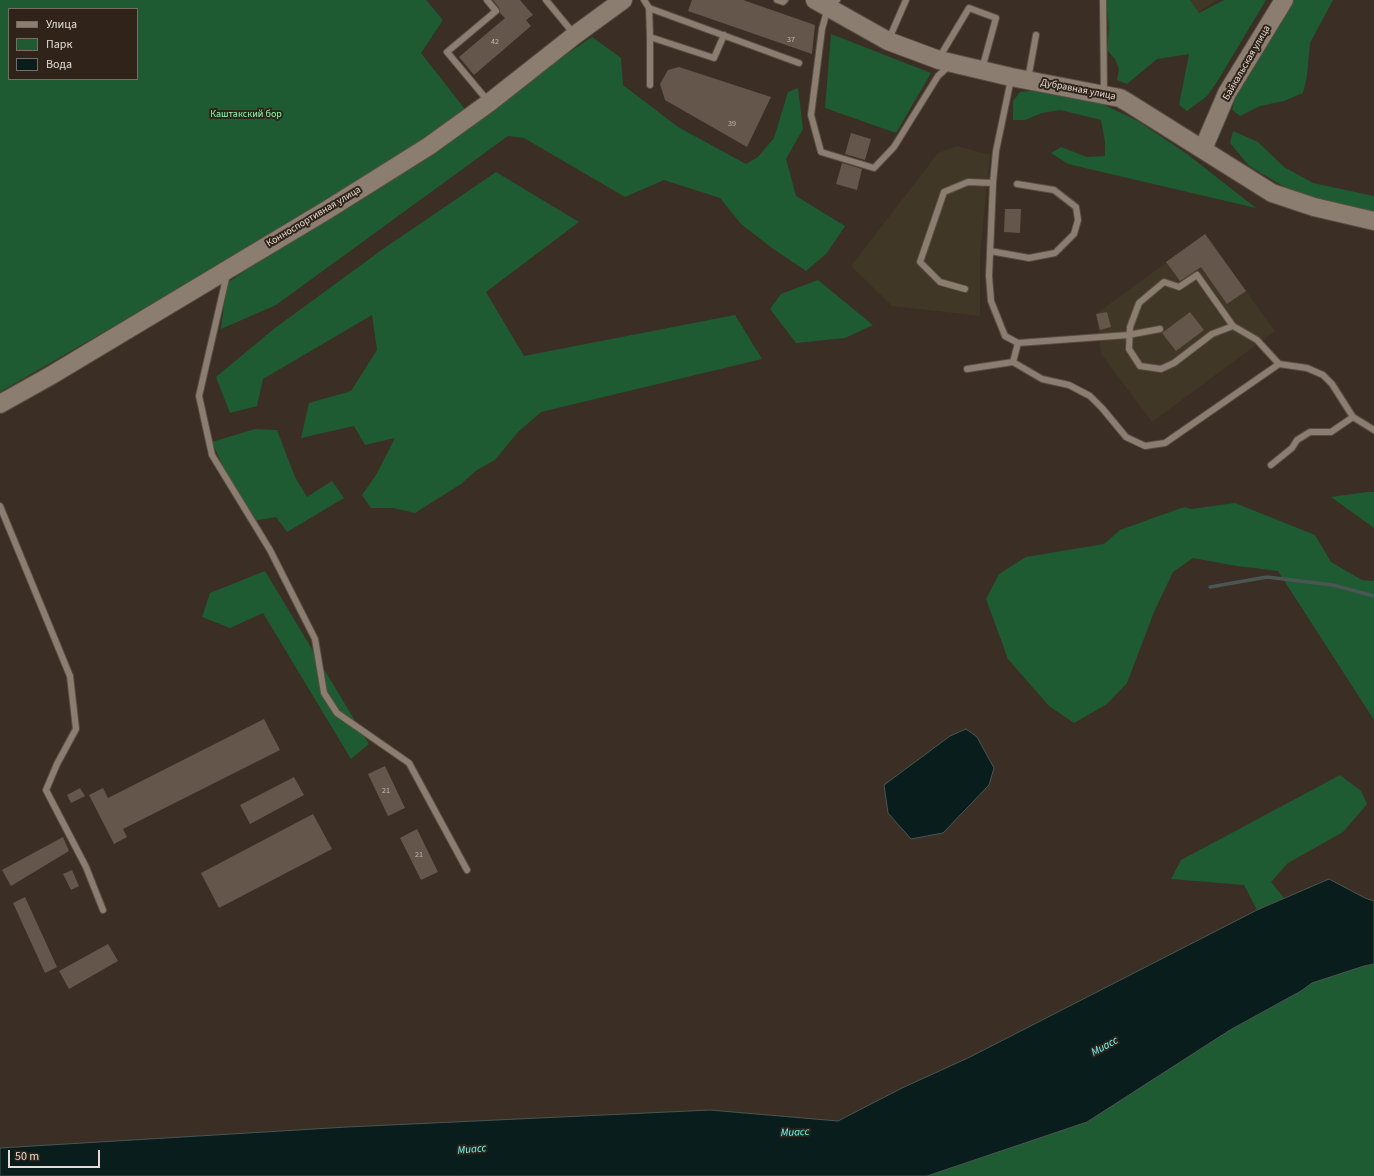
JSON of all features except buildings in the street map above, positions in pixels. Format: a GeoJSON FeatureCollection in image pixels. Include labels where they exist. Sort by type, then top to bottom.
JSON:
{"type":"FeatureCollection","features":[{"type":"Feature","properties":{"kind":"main road","name":"Байкальская улица"},"geometry":{"type":"LineString","coordinates":[[1203,149],[1227,93],[1284,0]]}},
{"type":"Feature","properties":{"kind":"main road","name":"Конноспортивная улица"},"geometry":{"type":"LineString","coordinates":[[0,404],[327,210],[416,154],[490,102],[575,35],[614,2]]}},
{"type":"Feature","properties":{"kind":"main road","name":"Дубравная улица"},"geometry":{"type":"LineString","coordinates":[[826,2],[888,41],[945,62],[1120,98],[1272,193],[1314,207],[1374,221]]}},
{"type":"Feature","properties":{"kind":"lane"},"geometry":{"type":"LineString","coordinates":[[487,0],[496,11],[447,52],[490,102]]}},
{"type":"Feature","properties":{"kind":"lane"},"geometry":{"type":"LineString","coordinates":[[546,0],[575,35]]}},
{"type":"Feature","properties":{"kind":"lane"},"geometry":{"type":"LineString","coordinates":[[644,0],[648,8],[650,37],[650,85]]}},
{"type":"Feature","properties":{"kind":"lane"},"geometry":{"type":"LineString","coordinates":[[777,0],[783,2],[785,0]]}},
{"type":"Feature","properties":{"kind":"lane"},"geometry":{"type":"LineString","coordinates":[[888,41],[906,0]]}},
{"type":"Feature","properties":{"kind":"lane"},"geometry":{"type":"LineString","coordinates":[[1103,0],[1104,95]]}},
{"type":"Feature","properties":{"kind":"lane"},"geometry":{"type":"LineString","coordinates":[[826,2],[812,115],[821,152],[874,168],[894,147],[938,76],[970,8],[996,18],[982,70]]}},
{"type":"Feature","properties":{"kind":"lane"},"geometry":{"type":"LineString","coordinates":[[648,8],[799,63]]}},
{"type":"Feature","properties":{"kind":"lane"},"geometry":{"type":"LineString","coordinates":[[1036,35],[1019,78],[996,151],[993,183],[989,276],[991,301],[1004,336],[1018,343],[1128,335],[1160,329]]}},
{"type":"Feature","properties":{"kind":"lane"},"geometry":{"type":"LineString","coordinates":[[650,37],[714,58],[724,36]]}},
{"type":"Feature","properties":{"kind":"lane"},"geometry":{"type":"LineString","coordinates":[[965,289],[940,282],[920,262],[944,192],[968,182],[993,183]]}},
{"type":"Feature","properties":{"kind":"lane"},"geometry":{"type":"LineString","coordinates":[[990,251],[1029,258],[1055,254],[1074,234],[1078,220],[1076,207],[1054,190],[1017,184]]}},
{"type":"Feature","properties":{"kind":"lane"},"geometry":{"type":"LineString","coordinates":[[228,269],[198,396],[212,455],[270,550],[315,639],[324,693],[337,713],[409,763],[467,870]]}},
{"type":"Feature","properties":{"kind":"lane"},"geometry":{"type":"LineString","coordinates":[[1233,326],[1212,334],[1174,363],[1161,368],[1140,366],[1129,349],[1128,335],[1139,303],[1151,291],[1164,282],[1179,287],[1197,275],[1233,326],[1258,340],[1279,364],[1307,368],[1323,375],[1332,384],[1353,417],[1374,430]]}},
{"type":"Feature","properties":{"kind":"lane"},"geometry":{"type":"LineString","coordinates":[[1013,362],[1018,343]]}},
{"type":"Feature","properties":{"kind":"lane"},"geometry":{"type":"LineString","coordinates":[[967,368],[1013,362],[1042,379],[1069,385],[1090,396],[1126,436],[1145,446],[1165,443],[1279,364]]}},
{"type":"Feature","properties":{"kind":"lane"},"geometry":{"type":"LineString","coordinates":[[1271,464],[1292,448],[1297,440],[1310,432],[1331,432],[1353,417]]}},
{"type":"Feature","properties":{"kind":"lane"},"geometry":{"type":"LineString","coordinates":[[0,506],[70,676],[76,729],[57,764],[46,790],[86,867],[103,910]]}},
{"type":"Feature","properties":{"kind":"shaded area"},"geometry":{"type":"Polygon","coordinates":[[[1189,0],[1217,0],[1198,13],[1189,0]]]}},
{"type":"Feature","properties":{"kind":"shaded area"},"geometry":{"type":"Polygon","coordinates":[[[957,146],[990,155],[980,255],[980,316],[892,306],[851,266],[938,153],[957,146]]]}},
{"type":"Feature","properties":{"kind":"shaded area"},"geometry":{"type":"Polygon","coordinates":[[[1205,234],[1275,331],[1152,422],[1101,354],[1096,314],[1205,234]]]}},
{"type":"Feature","properties":{"kind":"green space","name":"Каштакский бор"},"geometry":{"type":"Polygon","coordinates":[[[0,0],[426,0],[443,20],[421,53],[468,113],[220,265],[0,392],[0,0]]]}},
{"type":"Feature","properties":{"kind":"green space"},"geometry":{"type":"Polygon","coordinates":[[[1106,0],[1190,0],[1199,13],[1224,0],[1266,0],[1217,82],[1207,96],[1187,111],[1179,105],[1189,54],[1157,59],[1127,84],[1117,80],[1119,69],[1115,59],[1107,50],[1109,28],[1106,0]]]}},
{"type":"Feature","properties":{"kind":"green space"},"geometry":{"type":"Polygon","coordinates":[[[1293,0],[1333,0],[1310,43],[1307,76],[1303,93],[1284,101],[1260,106],[1240,116],[1232,110],[1236,95],[1293,0]]]}},
{"type":"Feature","properties":{"kind":"green space"},"geometry":{"type":"Polygon","coordinates":[[[831,34],[931,73],[896,133],[825,108],[831,34]]]}},
{"type":"Feature","properties":{"kind":"green space"},"geometry":{"type":"Polygon","coordinates":[[[592,37],[621,58],[623,85],[678,127],[746,164],[758,157],[774,138],[788,92],[798,88],[803,129],[786,159],[796,196],[845,226],[827,253],[806,271],[772,248],[741,224],[720,198],[664,180],[625,197],[524,138],[508,136],[276,305],[221,329],[227,283],[592,37]]]}},
{"type":"Feature","properties":{"kind":"green space"},"geometry":{"type":"Polygon","coordinates":[[[1038,90],[1094,100],[1138,121],[1187,154],[1256,208],[1068,164],[1051,153],[1061,147],[1087,157],[1105,156],[1105,142],[1101,120],[1060,110],[1042,113],[1025,120],[1013,120],[1013,101],[1020,92],[1038,90]]]}},
{"type":"Feature","properties":{"kind":"green space"},"geometry":{"type":"Polygon","coordinates":[[[1233,131],[1258,142],[1284,167],[1313,183],[1374,196],[1374,212],[1295,193],[1249,166],[1230,143],[1233,131]]]}},
{"type":"Feature","properties":{"kind":"green space"},"geometry":{"type":"Polygon","coordinates":[[[496,172],[579,222],[486,292],[524,356],[735,315],[762,359],[541,412],[518,432],[495,460],[477,470],[461,484],[415,513],[393,508],[371,508],[362,495],[376,475],[395,438],[365,445],[354,426],[301,438],[309,403],[351,391],[377,350],[372,315],[263,379],[257,406],[230,413],[216,377],[275,328],[383,249],[496,172]]]}},
{"type":"Feature","properties":{"kind":"green space"},"geometry":{"type":"Polygon","coordinates":[[[818,280],[873,325],[845,338],[796,343],[770,309],[781,294],[818,280]]]}},
{"type":"Feature","properties":{"kind":"green space"},"geometry":{"type":"Polygon","coordinates":[[[255,429],[277,430],[295,477],[307,497],[332,481],[344,498],[287,532],[276,517],[248,522],[212,442],[255,429]]]}},
{"type":"Feature","properties":{"kind":"green space"},"geometry":{"type":"Polygon","coordinates":[[[1374,492],[1374,528],[1331,497],[1374,492]]]}},
{"type":"Feature","properties":{"kind":"green space"},"geometry":{"type":"Polygon","coordinates":[[[1235,503],[1315,535],[1331,562],[1362,580],[1374,581],[1374,720],[1278,571],[1237,566],[1193,558],[1173,572],[1154,612],[1127,683],[1107,704],[1074,723],[1049,706],[1008,659],[986,599],[999,574],[1026,557],[1104,544],[1120,530],[1184,507],[1191,509],[1235,503]]]}},
{"type":"Feature","properties":{"kind":"green space"},"geometry":{"type":"Polygon","coordinates":[[[265,571],[369,744],[351,759],[263,613],[230,628],[202,617],[210,593],[265,571]]]}},
{"type":"Feature","properties":{"kind":"green space"},"geometry":{"type":"Polygon","coordinates":[[[1340,775],[1361,791],[1367,804],[1343,832],[1288,863],[1271,882],[1284,898],[1257,910],[1244,885],[1171,879],[1181,860],[1340,775]]]}},
{"type":"Feature","properties":{"kind":"green space"},"geometry":{"type":"Polygon","coordinates":[[[1374,964],[1374,1176],[927,1176],[1087,1122],[1230,1030],[1301,991],[1312,983],[1374,964]]]}},
{"type":"Feature","properties":{"kind":"water"},"geometry":{"type":"Polygon","coordinates":[[[966,729],[977,737],[994,768],[989,785],[943,833],[911,839],[888,813],[884,785],[950,736],[966,729]]]}},
{"type":"Feature","properties":{"kind":"water","name":"Миасс"},"geometry":{"type":"Polygon","coordinates":[[[1329,879],[1365,898],[1374,901],[1374,964],[1312,983],[1301,991],[1230,1030],[1087,1122],[927,1176],[0,1176],[0,1148],[347,1127],[710,1110],[838,1121],[902,1088],[970,1057],[1257,910],[1329,879]]]}},
{"type":"Feature","properties":{"kind":"waterway"},"geometry":{"type":"LineString","coordinates":[[1210,587],[1267,577],[1333,585],[1374,596]]}}]}
